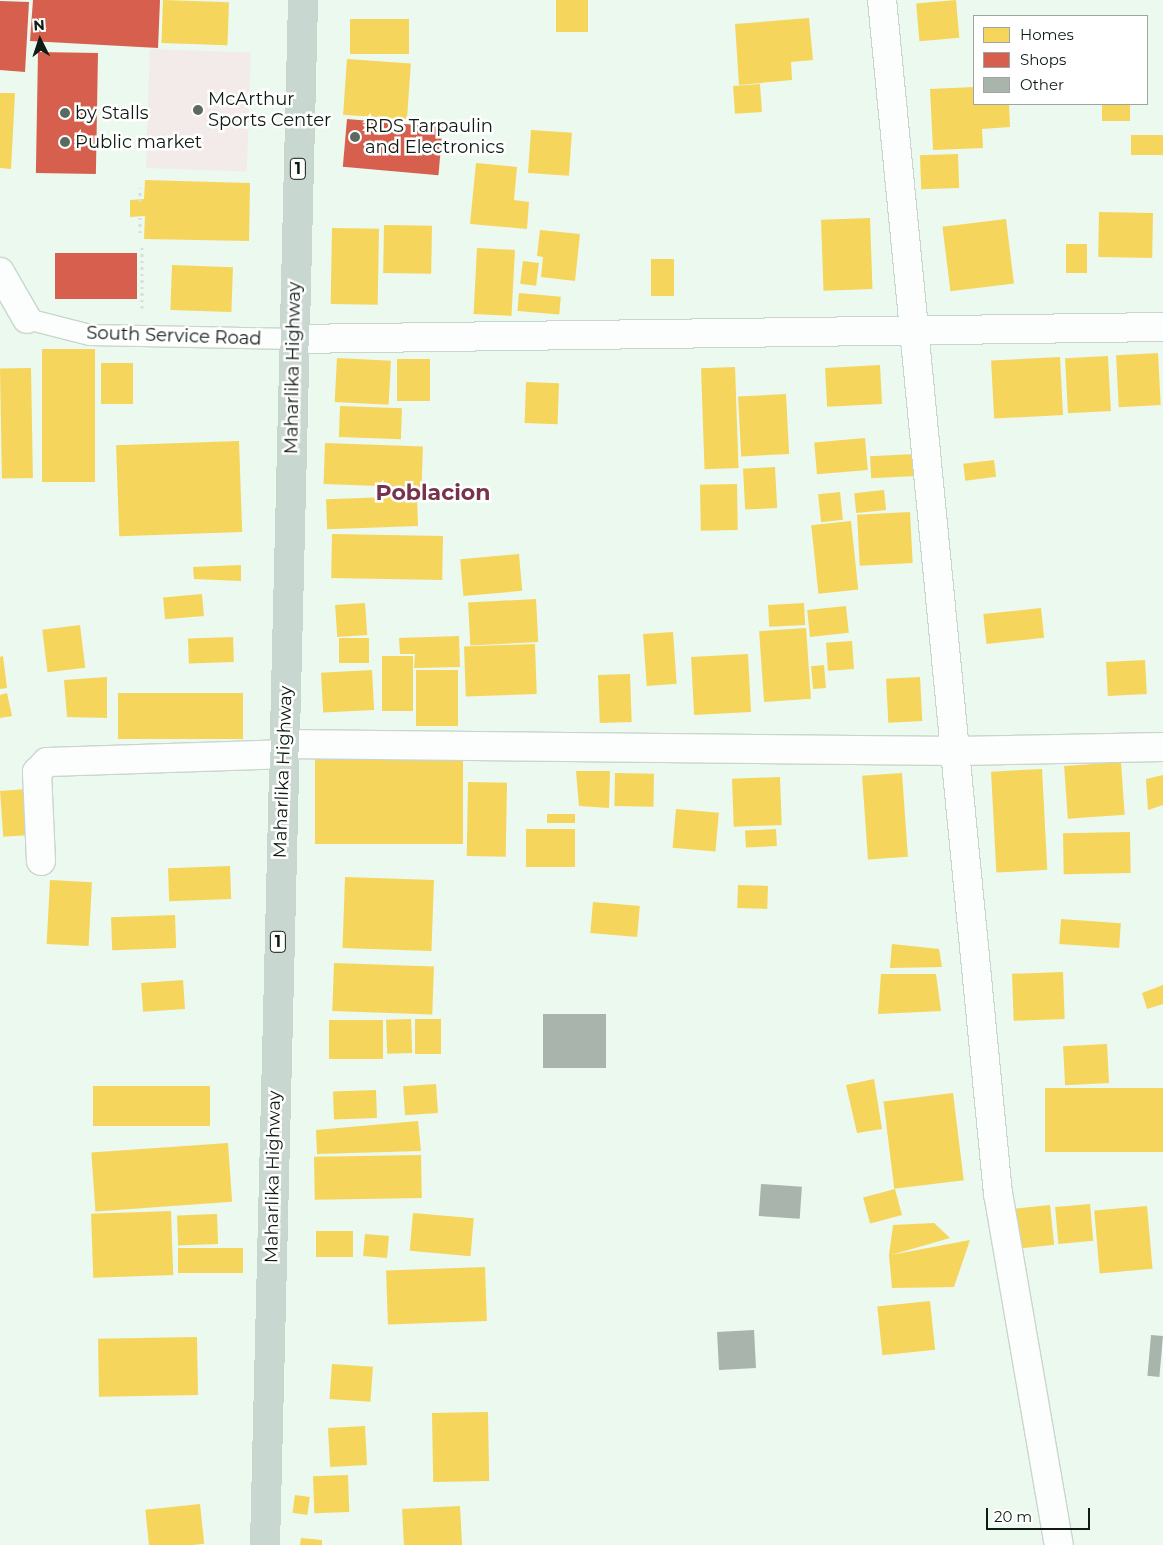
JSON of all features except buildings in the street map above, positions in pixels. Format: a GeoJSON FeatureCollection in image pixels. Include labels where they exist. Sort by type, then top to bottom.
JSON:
{"type":"FeatureCollection","features":[{"type":"Feature","properties":{"kind":"highway","name":"Maharlika Highway"},"geometry":{"type":"LineString","coordinates":[[265,1545],[283,749],[303,0]]}},
{"type":"Feature","properties":{"kind":"street"},"geometry":{"type":"LineString","coordinates":[[882,0],[917,333],[998,1193],[1058,1545]]}},
{"type":"Feature","properties":{"kind":"street"},"geometry":{"type":"LineString","coordinates":[[0,272],[26,318]]}},
{"type":"Feature","properties":{"kind":"street"},"geometry":{"type":"LineString","coordinates":[[294,339],[917,333],[1163,327]]}},
{"type":"Feature","properties":{"kind":"street"},"geometry":{"type":"LineString","coordinates":[[41,861],[37,772],[47,762],[283,749],[957,751],[1163,747]]}},
{"type":"Feature","properties":{"kind":"lane","name":"South Service Road"},"geometry":{"type":"LineString","coordinates":[[26,318],[90,335],[294,339]]}},
{"type":"Feature","properties":{"kind":"path"},"geometry":{"type":"LineString","coordinates":[[140,188],[140,202]]}},
{"type":"Feature","properties":{"kind":"path"},"geometry":{"type":"LineString","coordinates":[[140,214],[140,234]]}},
{"type":"Feature","properties":{"kind":"path"},"geometry":{"type":"LineString","coordinates":[[142,244],[142,336]]}},
{"type":"Feature","properties":{"kind":"shaded area","name":"McArthur Sports Center"},"geometry":{"type":"Polygon","coordinates":[[[150,49],[251,53],[247,171],[146,168],[150,49]]]}},
{"type":"Feature","properties":{"kind":"place","name":"McArthur Sports Center"},"geometry":{"type":"Point","coordinates":[198,110]}},
{"type":"Feature","properties":{"kind":"place","name":"by Stalls"},"geometry":{"type":"Point","coordinates":[65,113]}},
{"type":"Feature","properties":{"kind":"place","name":"RDS Tarpaulin and Electronics"},"geometry":{"type":"Point","coordinates":[355,137]}},
{"type":"Feature","properties":{"kind":"place","name":"Public market"},"geometry":{"type":"Point","coordinates":[65,142]}},
{"type":"Feature","properties":{"kind":"district","name":"Poblacion"},"geometry":{"type":"Point","coordinates":[433,493]}}]}
